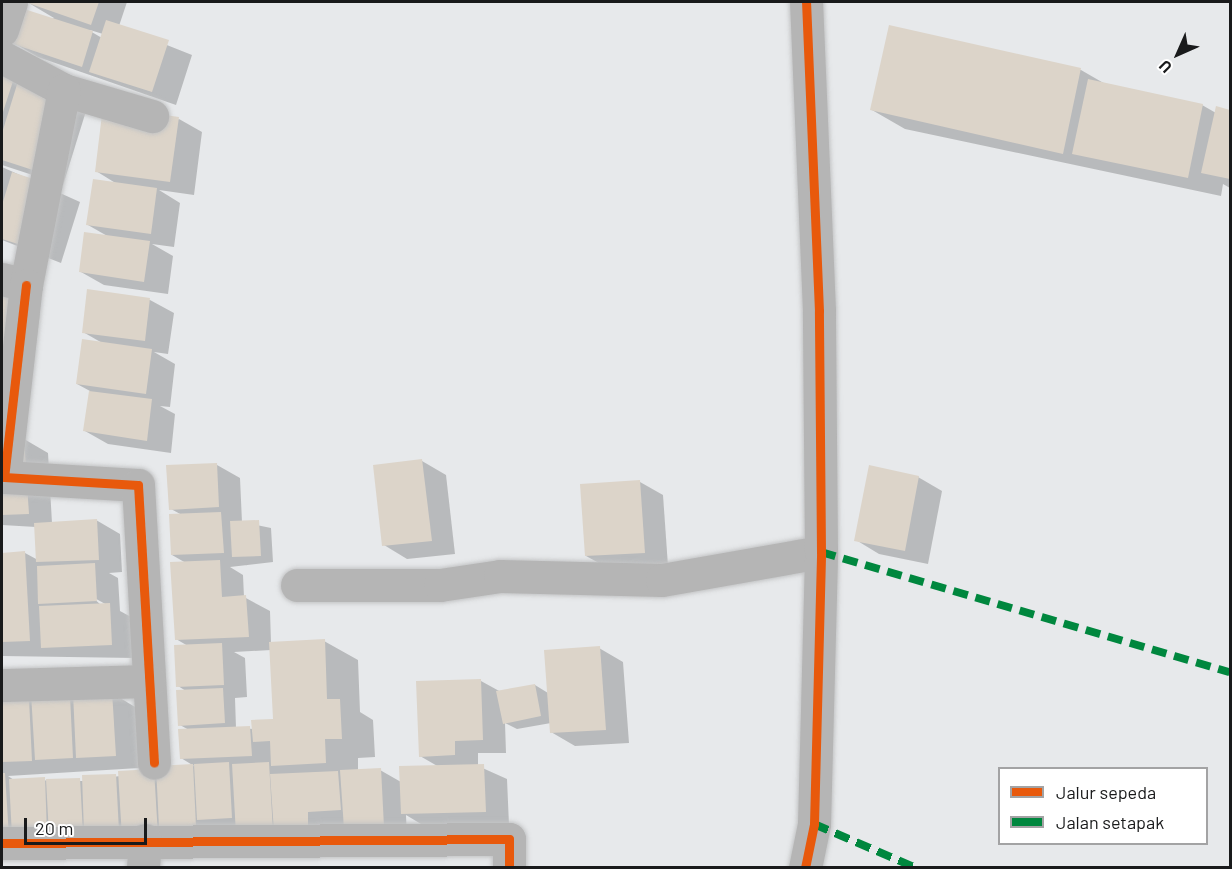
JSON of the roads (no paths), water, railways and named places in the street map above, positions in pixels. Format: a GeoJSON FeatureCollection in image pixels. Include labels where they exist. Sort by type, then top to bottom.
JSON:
{"type":"FeatureCollection","features":[{"type":"Feature","properties":{"kind":"street"},"geometry":{"type":"LineString","coordinates":[[2,30],[11,2]]}},
{"type":"Feature","properties":{"kind":"street"},"geometry":{"type":"LineString","coordinates":[[805,867],[814,824],[821,552],[819,310],[806,2]]}},
{"type":"Feature","properties":{"kind":"street"},"geometry":{"type":"LineString","coordinates":[[2,57],[64,90],[152,116]]}},
{"type":"Feature","properties":{"kind":"street"},"geometry":{"type":"LineString","coordinates":[[64,90],[14,282],[4,477],[138,485],[154,764]]}},
{"type":"Feature","properties":{"kind":"street"},"geometry":{"type":"LineString","coordinates":[[297,585],[440,585],[500,576],[662,580],[821,552]]}},
{"type":"Feature","properties":{"kind":"street"},"geometry":{"type":"LineString","coordinates":[[2,685],[149,681]]}},
{"type":"Feature","properties":{"kind":"street"},"geometry":{"type":"LineString","coordinates":[[2,843],[144,854],[509,839],[509,867]]}}]}
